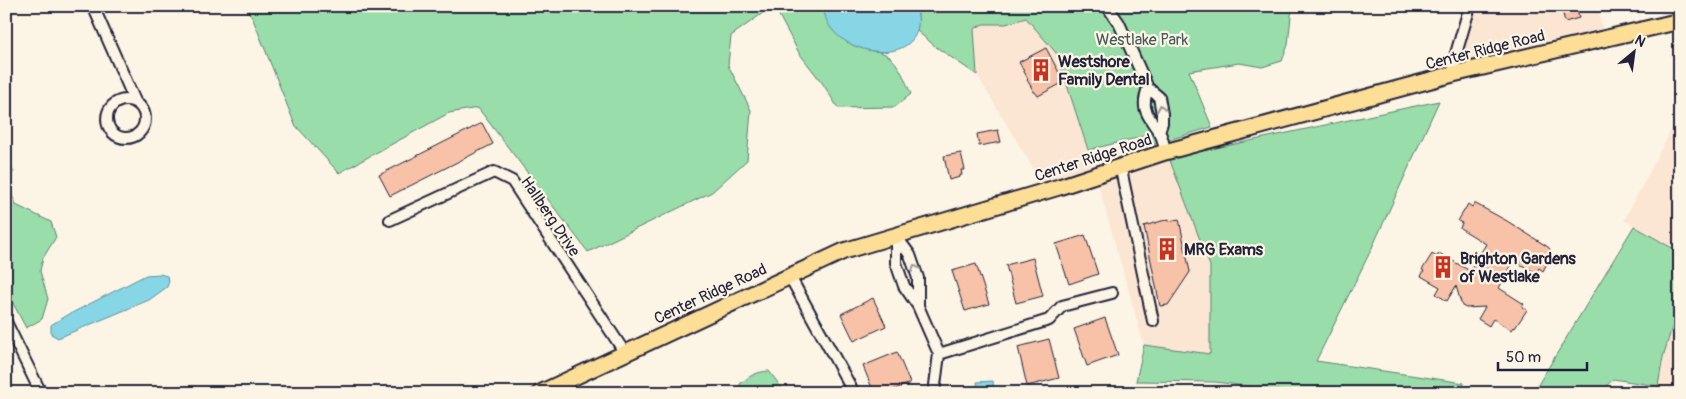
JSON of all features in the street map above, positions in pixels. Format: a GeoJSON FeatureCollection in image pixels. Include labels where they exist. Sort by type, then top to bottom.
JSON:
{"type":"FeatureCollection","features":[{"type":"Feature","properties":{"kind":"main road","name":"Center Ridge Road"},"geometry":{"type":"LineString","coordinates":[[540,393],[789,275],[844,251],[1059,187],[1165,152],[1453,74],[1680,22]]}},
{"type":"Feature","properties":{"kind":"street"},"geometry":{"type":"LineString","coordinates":[[93,6],[135,101]]}},
{"type":"Feature","properties":{"kind":"street"},"geometry":{"type":"LineString","coordinates":[[1107,6],[1119,23],[1148,88],[1159,97],[1162,114],[1159,132]]}},
{"type":"Feature","properties":{"kind":"street"},"geometry":{"type":"LineString","coordinates":[[1453,74],[1455,57],[1470,6]]}},
{"type":"Feature","properties":{"kind":"street"},"geometry":{"type":"LineString","coordinates":[[1148,88],[1144,100],[1148,117],[1159,132],[1165,152]]}},
{"type":"Feature","properties":{"kind":"street"},"geometry":{"type":"LineString","coordinates":[[1120,166],[1153,321]]}},
{"type":"Feature","properties":{"kind":"street","name":"Hallberg Drive"},"geometry":{"type":"LineString","coordinates":[[390,220],[494,172],[512,181],[625,353]]}},
{"type":"Feature","properties":{"kind":"street"},"geometry":{"type":"LineString","coordinates":[[896,236],[910,255],[918,278],[918,306]]}},
{"type":"Feature","properties":{"kind":"street"},"geometry":{"type":"LineString","coordinates":[[896,236],[896,263],[904,286],[918,306],[939,354],[934,393]]}},
{"type":"Feature","properties":{"kind":"street"},"geometry":{"type":"LineString","coordinates":[[789,275],[854,393]]}},
{"type":"Feature","properties":{"kind":"street"},"geometry":{"type":"LineString","coordinates":[[939,354],[1049,320],[1062,306],[1112,293]]}},
{"type":"Feature","properties":{"kind":"street"},"geometry":{"type":"LineString","coordinates":[[6,322],[41,393]]}},
{"type":"Feature","properties":{"kind":"shaded area"},"geometry":{"type":"Polygon","coordinates":[[[1464,6],[1598,6],[1603,35],[1449,71],[1449,64],[1464,6]]]}},
{"type":"Feature","properties":{"kind":"shaded area"},"geometry":{"type":"Polygon","coordinates":[[[1026,18],[1057,54],[1092,165],[1044,187],[977,75],[973,29],[983,24],[1006,24],[1026,18]]]}},
{"type":"Feature","properties":{"kind":"shaded area"},"geometry":{"type":"Polygon","coordinates":[[[1680,113],[1680,268],[1671,248],[1624,220],[1680,113]]]}},
{"type":"Feature","properties":{"kind":"shaded area"},"geometry":{"type":"Polygon","coordinates":[[[1169,158],[1210,266],[1210,354],[1144,345],[1096,177],[1169,158]]]}},
{"type":"Feature","properties":{"kind":"shaded area"},"geometry":{"type":"Polygon","coordinates":[[[1680,312],[1680,393],[1660,393],[1658,386],[1663,357],[1673,324],[1680,312]]]}},
{"type":"Feature","properties":{"kind":"green space"},"geometry":{"type":"Polygon","coordinates":[[[245,6],[824,6],[824,13],[872,51],[887,55],[893,60],[911,94],[895,107],[838,108],[823,84],[799,53],[776,10],[767,10],[731,36],[728,65],[751,110],[747,160],[712,192],[588,252],[478,108],[449,113],[339,173],[295,125],[253,19],[245,6]]]}},
{"type":"Feature","properties":{"kind":"green space","name":"Westlake Park"},"geometry":{"type":"Polygon","coordinates":[[[916,6],[1292,6],[1288,45],[1282,61],[1262,67],[1239,63],[1189,71],[1212,127],[1138,149],[1145,136],[1088,150],[1057,54],[1026,18],[1006,24],[983,24],[974,29],[977,75],[936,47],[917,31],[918,12],[916,6]]]}},
{"type":"Feature","properties":{"kind":"green space"},"geometry":{"type":"Polygon","coordinates":[[[1439,101],[1371,250],[1316,361],[1464,383],[1462,393],[1301,393],[1215,382],[1136,381],[1144,345],[1210,354],[1210,266],[1169,158],[1439,101]]]}},
{"type":"Feature","properties":{"kind":"green space"},"geometry":{"type":"Polygon","coordinates":[[[6,168],[14,171],[8,184],[16,205],[51,222],[56,237],[43,258],[40,271],[48,299],[42,319],[26,328],[6,290],[6,168]]]}},
{"type":"Feature","properties":{"kind":"green space"},"geometry":{"type":"Polygon","coordinates":[[[1634,226],[1672,248],[1680,268],[1680,312],[1673,324],[1663,357],[1658,386],[1613,379],[1600,393],[1533,393],[1634,226]]]}},
{"type":"Feature","properties":{"kind":"green space"},"geometry":{"type":"Polygon","coordinates":[[[769,371],[781,387],[783,393],[740,393],[740,384],[746,379],[756,373],[769,371]]]}},
{"type":"Feature","properties":{"kind":"water"},"geometry":{"type":"Polygon","coordinates":[[[824,6],[916,6],[918,28],[910,42],[895,50],[877,51],[858,47],[840,38],[828,24],[824,6]]]}},
{"type":"Feature","properties":{"kind":"water"},"geometry":{"type":"Polygon","coordinates":[[[160,274],[167,276],[169,281],[167,287],[149,300],[58,338],[51,334],[51,325],[62,318],[146,275],[160,274]]]}},
{"type":"Feature","properties":{"kind":"water"},"geometry":{"type":"Polygon","coordinates":[[[993,381],[994,393],[978,393],[977,382],[993,381]]]}},
{"type":"Feature","properties":{"kind":"building"},"geometry":{"type":"Polygon","coordinates":[[[1561,6],[1576,6],[1579,18],[1565,22],[1561,6]]]}},
{"type":"Feature","properties":{"kind":"building","name":"Westshore Family Dental"},"geometry":{"type":"Polygon","coordinates":[[[1046,48],[1064,82],[1038,96],[1027,80],[1019,62],[1046,48]]]}},
{"type":"Feature","properties":{"kind":"building"},"geometry":{"type":"Polygon","coordinates":[[[482,123],[493,144],[390,196],[379,175],[482,123]]]}},
{"type":"Feature","properties":{"kind":"building"},"geometry":{"type":"Polygon","coordinates":[[[998,130],[1001,142],[979,146],[977,134],[998,130]]]}},
{"type":"Feature","properties":{"kind":"building"},"geometry":{"type":"Polygon","coordinates":[[[961,153],[965,170],[961,170],[962,175],[960,177],[949,180],[944,156],[961,153]]]}},
{"type":"Feature","properties":{"kind":"building","name":"Brighton Gardens of Westlake"},"geometry":{"type":"Polygon","coordinates":[[[1468,204],[1472,207],[1476,204],[1507,221],[1548,247],[1550,249],[1549,252],[1552,254],[1543,271],[1539,268],[1536,273],[1514,261],[1499,288],[1524,304],[1522,307],[1527,310],[1515,328],[1513,327],[1511,330],[1493,319],[1489,326],[1478,319],[1485,307],[1466,308],[1462,306],[1456,286],[1447,301],[1436,294],[1440,287],[1421,276],[1424,271],[1422,270],[1432,254],[1437,257],[1439,253],[1470,271],[1486,244],[1460,228],[1462,223],[1458,221],[1468,204]]]}},
{"type":"Feature","properties":{"kind":"building","name":"MRG Exams"},"geometry":{"type":"Polygon","coordinates":[[[1169,219],[1169,221],[1179,219],[1190,272],[1168,305],[1160,306],[1144,226],[1169,219]]]}},
{"type":"Feature","properties":{"kind":"building"},"geometry":{"type":"Polygon","coordinates":[[[1085,235],[1098,274],[1069,284],[1056,244],[1085,235]]]}},
{"type":"Feature","properties":{"kind":"building"},"geometry":{"type":"Polygon","coordinates":[[[1033,258],[1043,296],[1016,303],[1006,265],[1033,258]]]}},
{"type":"Feature","properties":{"kind":"building"},"geometry":{"type":"Polygon","coordinates":[[[976,264],[989,304],[965,311],[952,271],[976,264]]]}},
{"type":"Feature","properties":{"kind":"building"},"geometry":{"type":"Polygon","coordinates":[[[873,298],[886,326],[854,341],[841,314],[873,298]]]}},
{"type":"Feature","properties":{"kind":"building"},"geometry":{"type":"Polygon","coordinates":[[[1105,318],[1118,355],[1087,366],[1074,329],[1105,318]]]}},
{"type":"Feature","properties":{"kind":"building"},"geometry":{"type":"Polygon","coordinates":[[[1049,339],[1059,378],[1027,386],[1018,347],[1049,339]]]}},
{"type":"Feature","properties":{"kind":"building"},"geometry":{"type":"Polygon","coordinates":[[[897,352],[910,383],[886,393],[874,393],[863,366],[897,352]]]}},
{"type":"Feature","properties":{"kind":"place","name":"Westshore Family Dental"},"geometry":{"type":"Point","coordinates":[1041,70]}},
{"type":"Feature","properties":{"kind":"place","name":"MRG Exams"},"geometry":{"type":"Point","coordinates":[1167,249]}},
{"type":"Feature","properties":{"kind":"place","name":"Brighton Gardens of Westlake"},"geometry":{"type":"Point","coordinates":[1443,267]}}]}
